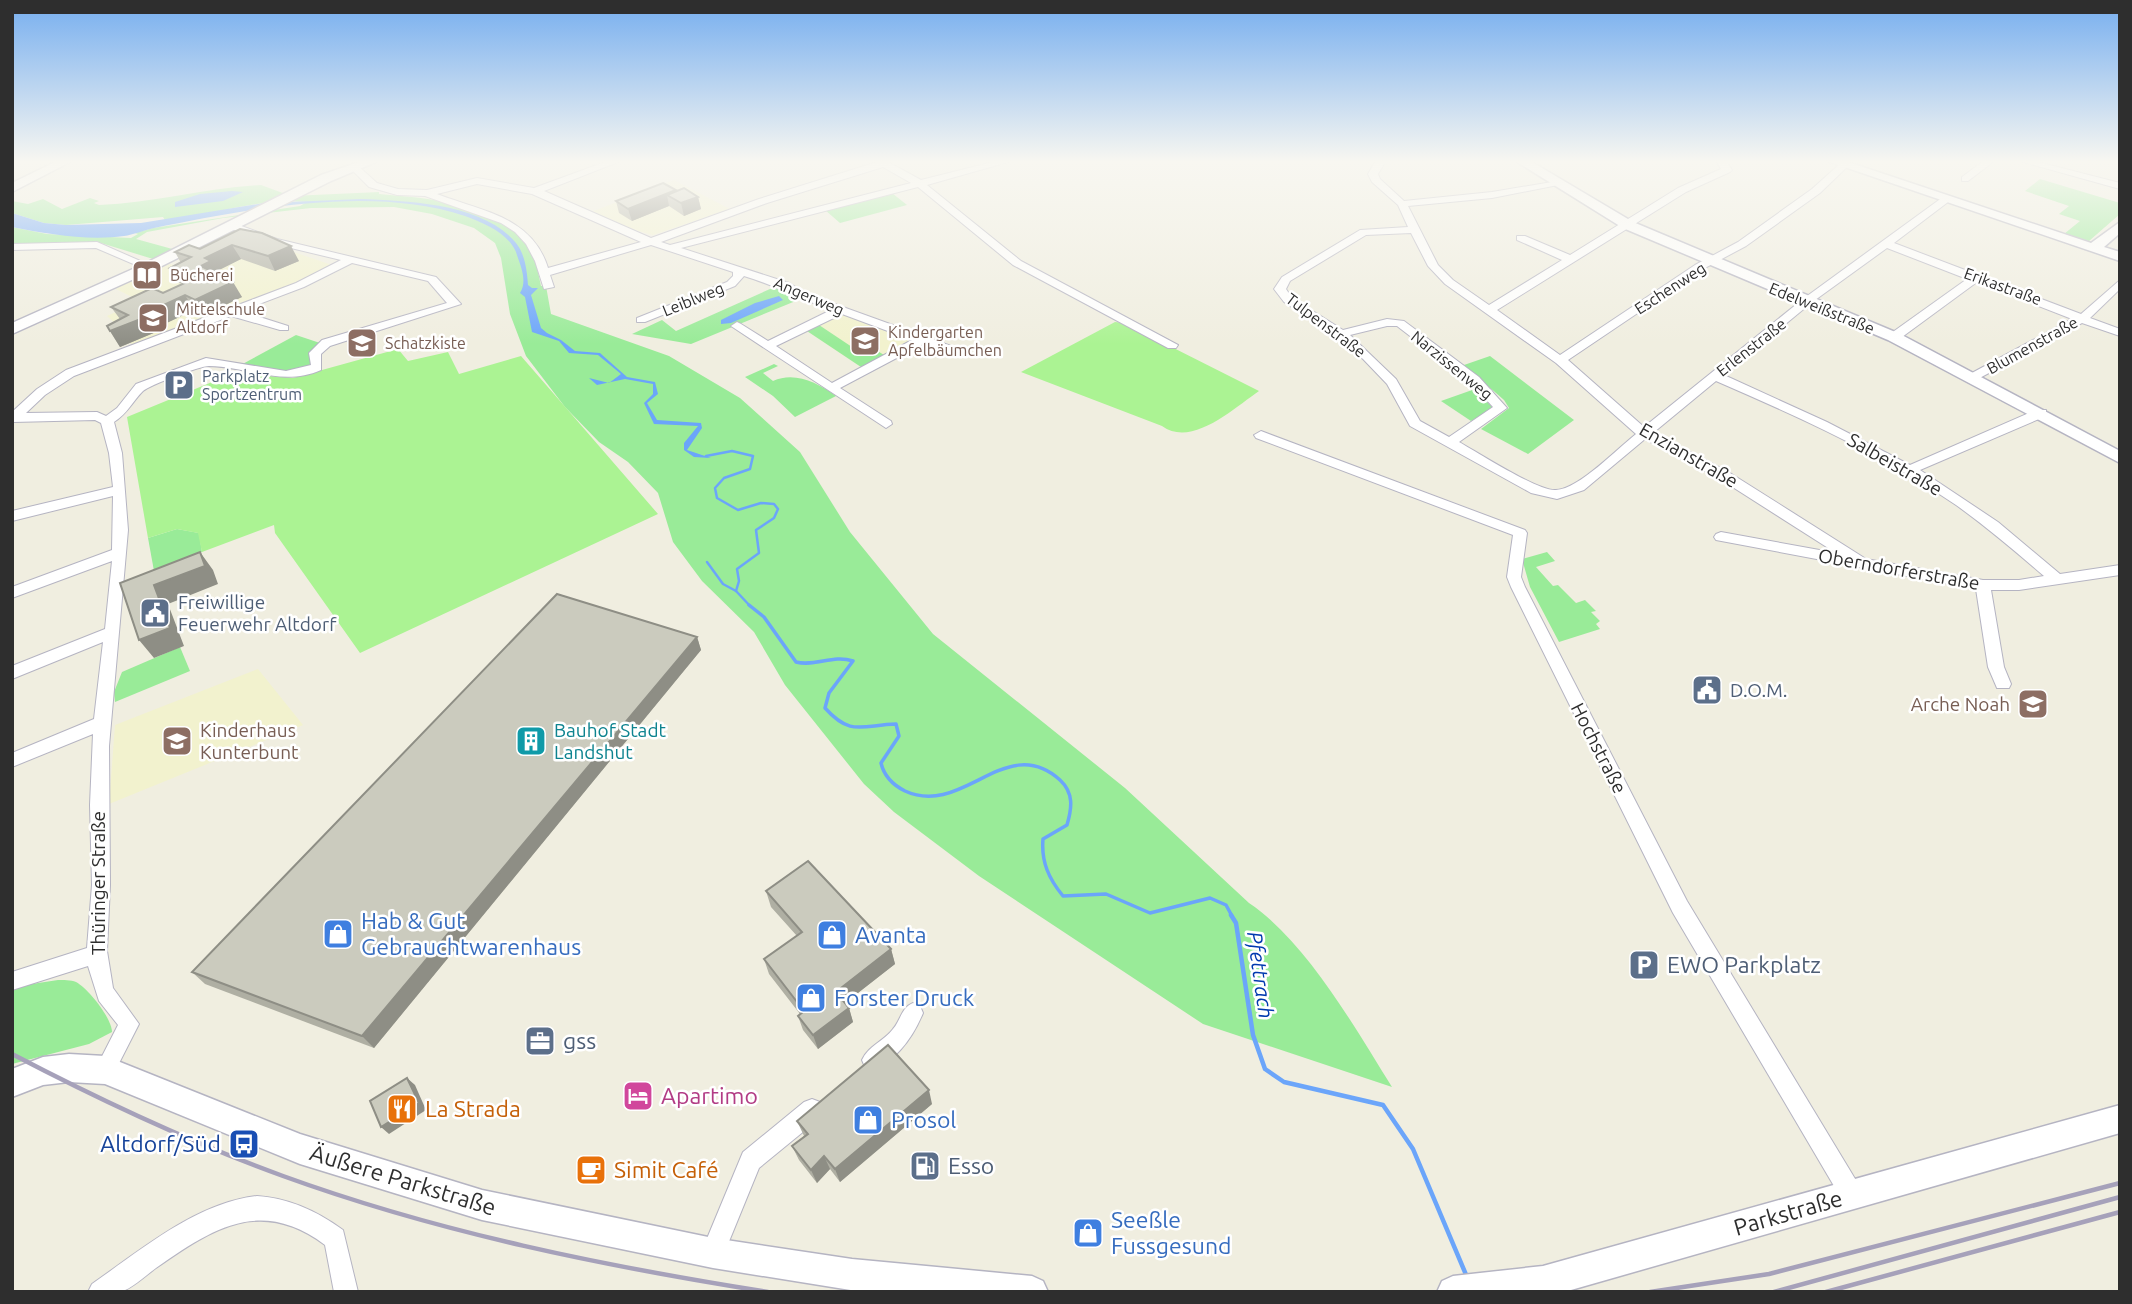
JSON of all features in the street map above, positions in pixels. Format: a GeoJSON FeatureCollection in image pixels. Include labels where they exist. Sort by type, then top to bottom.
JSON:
{"type":"FeatureCollection","features":[{"type":"Feature","properties":{"kind":"street"},"geometry":{"type":"LineString","coordinates":[[12,329],[239,223]]}},
{"type":"Feature","properties":{"kind":"street"},"geometry":{"type":"LineString","coordinates":[[510,223],[530,238],[539,255],[548,287]]}},
{"type":"Feature","properties":{"kind":"street","name":"Angerweg"},"geometry":{"type":"LineString","coordinates":[[607,223],[651,242],[738,272],[750,272],[785,285],[803,296],[958,353]]}},
{"type":"Feature","properties":{"kind":"street"},"geometry":{"type":"LineString","coordinates":[[544,273],[651,242],[703,223]]}},
{"type":"Feature","properties":{"kind":"street"},"geometry":{"type":"LineString","coordinates":[[670,248],[768,223]]}},
{"type":"Feature","properties":{"kind":"street"},"geometry":{"type":"LineString","coordinates":[[968,223],[1017,263],[1172,345]]}},
{"type":"Feature","properties":{"kind":"street","name":"Enzianstraße"},"geometry":{"type":"LineString","coordinates":[[1410,223],[1433,266],[1449,282],[1560,360],[1643,433],[1726,476],[1864,564]]}},
{"type":"Feature","properties":{"kind":"street","name":"Edelweißstraße"},"geometry":{"type":"LineString","coordinates":[[1624,223],[1710,262],[1894,337],[1974,377],[2119,457]]}},
{"type":"Feature","properties":{"kind":"street"},"geometry":{"type":"LineString","coordinates":[[1489,310],[1631,223]]}},
{"type":"Feature","properties":{"kind":"street","name":"Eschenweg"},"geometry":{"type":"LineString","coordinates":[[1560,360],[1772,223]]}},
{"type":"Feature","properties":{"kind":"street","name":"Erlenstraße"},"geometry":{"type":"LineString","coordinates":[[1557,495],[1579,487],[1807,301],[1913,223]]}},
{"type":"Feature","properties":{"kind":"street"},"geometry":{"type":"LineString","coordinates":[[2023,223],[2096,246],[2120,257]]}},
{"type":"Feature","properties":{"kind":"street"},"geometry":{"type":"LineString","coordinates":[[13,418],[68,414],[97,416],[107,421],[122,411],[130,401],[227,366],[273,374],[304,373],[317,367],[315,353],[326,343],[454,304],[432,279],[274,241],[233,226]]}},
{"type":"Feature","properties":{"kind":"street"},"geometry":{"type":"LineString","coordinates":[[2096,246],[2120,226]]}},
{"type":"Feature","properties":{"kind":"street","name":"Tulpenstraße"},"geometry":{"type":"LineString","coordinates":[[1413,230],[1364,232],[1282,283],[1280,289],[1288,300],[1341,334],[1392,382],[1415,423],[1536,490],[1557,495]]}},
{"type":"Feature","properties":{"kind":"street"},"geometry":{"type":"LineString","coordinates":[[1521,238],[1572,260]]}},
{"type":"Feature","properties":{"kind":"street","name":"Erikastraße"},"geometry":{"type":"LineString","coordinates":[[1884,243],[2084,317],[2120,333]]}},
{"type":"Feature","properties":{"kind":"street"},"geometry":{"type":"LineString","coordinates":[[12,247],[97,245],[149,267]]}},
{"type":"Feature","properties":{"kind":"street"},"geometry":{"type":"LineString","coordinates":[[13,418],[41,392],[70,373],[231,312],[327,273],[350,260]]}},
{"type":"Feature","properties":{"kind":"street","name":"Leiblweg"},"geometry":{"type":"LineString","coordinates":[[641,320],[731,284],[739,277],[738,272]]}},
{"type":"Feature","properties":{"kind":"street"},"geometry":{"type":"LineString","coordinates":[[1894,337],[1977,277]]}},
{"type":"Feature","properties":{"kind":"street","name":"Blumenstraße"},"geometry":{"type":"LineString","coordinates":[[1974,377],[2084,317],[2120,283]]}},
{"type":"Feature","properties":{"kind":"street"},"geometry":{"type":"LineString","coordinates":[[769,345],[841,310]]}},
{"type":"Feature","properties":{"kind":"street"},"geometry":{"type":"LineString","coordinates":[[231,312],[284,328]]}},
{"type":"Feature","properties":{"kind":"street","name":"Narzissenweg"},"geometry":{"type":"LineString","coordinates":[[1341,334],[1387,323],[1399,323],[1475,380],[1501,408],[1450,443]]}},
{"type":"Feature","properties":{"kind":"street"},"geometry":{"type":"LineString","coordinates":[[737,326],[886,424]]}},
{"type":"Feature","properties":{"kind":"street"},"geometry":{"type":"LineString","coordinates":[[831,388],[922,340]]}},
{"type":"Feature","properties":{"kind":"street","name":"Salbeistraße"},"geometry":{"type":"LineString","coordinates":[[1715,376],[1822,422],[1909,470],[1994,526],[2058,580]]}},
{"type":"Feature","properties":{"kind":"street"},"geometry":{"type":"LineString","coordinates":[[1909,470],[2041,413]]}},
{"type":"Feature","properties":{"kind":"street","name":"Thüringer Straße"},"geometry":{"type":"LineString","coordinates":[[105,1070],[129,1024],[104,992],[98,973],[97,954],[101,888],[97,789],[118,553],[118,490],[114,439],[107,421]]}},
{"type":"Feature","properties":{"kind":"street","name":"Hochstraße"},"geometry":{"type":"LineString","coordinates":[[1261,435],[1520,533],[1514,577],[1518,587],[1680,907],[1852,1195]]}},
{"type":"Feature","properties":{"kind":"street"},"geometry":{"type":"LineString","coordinates":[[12,516],[118,490]]}},
{"type":"Feature","properties":{"kind":"street","name":"Oberndorferstraße"},"geometry":{"type":"LineString","coordinates":[[1721,537],[1983,585],[2058,580],[2120,570]]}},
{"type":"Feature","properties":{"kind":"street"},"geometry":{"type":"LineString","coordinates":[[12,593],[118,553]]}},
{"type":"Feature","properties":{"kind":"street"},"geometry":{"type":"LineString","coordinates":[[1983,585],[1996,667],[2003,684]]}},
{"type":"Feature","properties":{"kind":"street"},"geometry":{"type":"LineString","coordinates":[[12,673],[111,633]]}},
{"type":"Feature","properties":{"kind":"street"},"geometry":{"type":"LineString","coordinates":[[12,760],[102,723]]}},
{"type":"Feature","properties":{"kind":"street"},"geometry":{"type":"LineString","coordinates":[[12,981],[97,954]]}},
{"type":"Feature","properties":{"kind":"street"},"geometry":{"type":"LineString","coordinates":[[858,1072],[900,1037],[913,1013]]}},
{"type":"Feature","properties":{"kind":"street","name":"Äußere Parkstraße"},"geometry":{"type":"LineString","coordinates":[[12,1083],[43,1071],[69,1068],[105,1070],[300,1149],[482,1205],[713,1253],[852,1275],[1032,1292]]}},
{"type":"Feature","properties":{"kind":"street"},"geometry":{"type":"LineString","coordinates":[[713,1253],[751,1160],[826,1098]]}},
{"type":"Feature","properties":{"kind":"street","name":"Parkstraße"},"geometry":{"type":"LineString","coordinates":[[1453,1292],[1543,1282],[2120,1119]]}},
{"type":"Feature","properties":{"kind":"street"},"geometry":{"type":"LineString","coordinates":[[100,1292],[211,1223],[245,1209],[269,1208],[311,1221],[335,1238],[346,1292]]}},
{"type":"Feature","properties":{"kind":"shaded area"},"geometry":{"type":"Polygon","coordinates":[[[613,223],[689,223],[653,235],[613,223]]]}},
{"type":"Feature","properties":{"kind":"shaded area"},"geometry":{"type":"Polygon","coordinates":[[[247,236],[332,265],[296,284],[134,346],[112,326],[116,324],[107,316],[140,301],[114,288],[166,263],[178,266],[247,236]]]}},
{"type":"Feature","properties":{"kind":"shaded area","name":"Kindergarten Apfelbäumchen"},"geometry":{"type":"Polygon","coordinates":[[[844,314],[909,338],[908,343],[861,367],[807,331],[844,314]]]}},
{"type":"Feature","properties":{"kind":"shaded area"},"geometry":{"type":"Polygon","coordinates":[[[258,669],[303,725],[109,804],[115,725],[258,669]]]}},
{"type":"Feature","properties":{"kind":"green space"},"geometry":{"type":"Polygon","coordinates":[[[44,223],[92,223],[66,225],[44,223]]]}},
{"type":"Feature","properties":{"kind":"green space"},"geometry":{"type":"Polygon","coordinates":[[[197,223],[147,232],[136,239],[176,250],[153,259],[101,243],[12,244],[12,227],[47,234],[131,238],[138,234],[135,233],[197,223]]]}},
{"type":"Feature","properties":{"kind":"green space"},"geometry":{"type":"Polygon","coordinates":[[[459,223],[502,223],[526,242],[535,259],[541,286],[546,286],[551,314],[669,356],[740,398],[800,452],[850,532],[933,634],[1125,788],[1249,903],[1270,919],[1310,962],[1346,1013],[1392,1087],[1203,1024],[979,876],[894,812],[864,784],[785,685],[754,632],[702,581],[673,542],[658,493],[628,462],[599,442],[565,407],[526,356],[510,314],[501,258],[495,243],[474,228],[459,223]]]}},
{"type":"Feature","properties":{"kind":"green space"},"geometry":{"type":"Polygon","coordinates":[[[2078,223],[2110,223],[2089,241],[2064,234],[2078,223]]]}},
{"type":"Feature","properties":{"kind":"green space"},"geometry":{"type":"Polygon","coordinates":[[[779,285],[803,298],[691,344],[632,334],[662,320],[676,331],[779,285]]]}},
{"type":"Feature","properties":{"kind":"green space"},"geometry":{"type":"Polygon","coordinates":[[[1115,322],[1124,323],[1259,391],[1212,423],[1199,429],[1174,432],[1021,372],[1115,322]]]}},
{"type":"Feature","properties":{"kind":"green space"},"geometry":{"type":"Polygon","coordinates":[[[819,325],[864,355],[876,350],[884,355],[861,367],[807,331],[819,325]]]}},
{"type":"Feature","properties":{"kind":"green space"},"geometry":{"type":"Polygon","coordinates":[[[296,335],[320,343],[313,366],[287,372],[239,366],[296,335]]]}},
{"type":"Feature","properties":{"kind":"green space"},"geometry":{"type":"Polygon","coordinates":[[[398,349],[408,361],[448,352],[459,374],[521,356],[658,514],[360,653],[275,533],[274,525],[202,552],[198,533],[177,529],[148,538],[127,417],[234,373],[293,378],[398,349]]]}},
{"type":"Feature","properties":{"kind":"green space"},"geometry":{"type":"Polygon","coordinates":[[[1490,356],[1574,420],[1528,454],[1481,429],[1509,408],[1504,400],[1464,365],[1490,356]]]}},
{"type":"Feature","properties":{"kind":"green space"},"geometry":{"type":"Polygon","coordinates":[[[774,364],[778,366],[763,373],[773,381],[797,378],[821,386],[836,396],[795,417],[773,396],[745,377],[774,364]]]}},
{"type":"Feature","properties":{"kind":"green space"},"geometry":{"type":"Polygon","coordinates":[[[1475,389],[1493,408],[1471,421],[1441,401],[1475,389]]]}},
{"type":"Feature","properties":{"kind":"green space"},"geometry":{"type":"Polygon","coordinates":[[[177,529],[199,533],[202,552],[154,571],[148,538],[177,529]]]}},
{"type":"Feature","properties":{"kind":"green space"},"geometry":{"type":"Polygon","coordinates":[[[1547,552],[1555,561],[1536,567],[1553,586],[1558,585],[1576,603],[1585,600],[1596,611],[1591,612],[1600,621],[1596,624],[1600,629],[1559,642],[1530,587],[1522,559],[1547,552]]]}},
{"type":"Feature","properties":{"kind":"green space"},"geometry":{"type":"Polygon","coordinates":[[[180,647],[190,671],[115,702],[114,692],[122,672],[180,647]]]}},
{"type":"Feature","properties":{"kind":"green space"},"geometry":{"type":"Polygon","coordinates":[[[58,980],[76,982],[87,991],[104,1012],[112,1032],[89,1044],[12,1064],[12,987],[58,980]]]}},
{"type":"Feature","properties":{"kind":"water"},"geometry":{"type":"Polygon","coordinates":[[[12,223],[182,223],[127,235],[96,238],[12,227],[12,223]]]}},
{"type":"Feature","properties":{"kind":"water"},"geometry":{"type":"Polygon","coordinates":[[[482,223],[489,223],[502,230],[522,252],[528,285],[538,288],[531,295],[541,328],[575,351],[600,353],[627,377],[655,382],[658,394],[647,403],[657,420],[701,423],[702,428],[687,450],[711,458],[694,457],[684,450],[684,443],[698,426],[654,424],[644,403],[653,394],[653,384],[625,379],[610,382],[621,374],[598,355],[569,353],[559,341],[532,332],[525,297],[520,293],[522,272],[516,252],[507,239],[482,223]]]}},
{"type":"Feature","properties":{"kind":"water"},"geometry":{"type":"Polygon","coordinates":[[[779,296],[783,300],[731,323],[721,324],[721,320],[755,303],[779,296]]]}},
{"type":"Feature","properties":{"kind":"water"},"geometry":{"type":"Polygon","coordinates":[[[589,378],[608,383],[597,385],[589,378]]]}},
{"type":"Feature","properties":{"kind":"building"},"geometry":{"type":"Polygon","coordinates":[[[240,229],[262,233],[291,246],[268,256],[232,245],[205,258],[211,261],[201,266],[233,282],[195,300],[185,295],[142,315],[146,317],[110,331],[107,326],[128,315],[111,307],[152,288],[163,293],[198,277],[170,268],[191,257],[175,252],[189,245],[200,249],[240,229]]]}},
{"type":"Feature","properties":{"kind":"building"},"geometry":{"type":"Polygon","coordinates":[[[200,552],[205,566],[154,585],[170,628],[139,640],[120,583],[200,552]]]}},
{"type":"Feature","properties":{"kind":"building","name":"Bauhof Stadt Landshut"},"geometry":{"type":"Polygon","coordinates":[[[557,594],[697,637],[362,1036],[192,972],[557,594]]]}},
{"type":"Feature","properties":{"kind":"building"},"geometry":{"type":"Polygon","coordinates":[[[808,861],[891,949],[836,992],[849,1008],[813,1035],[798,1016],[804,1011],[764,959],[802,932],[766,891],[808,861]]]}},
{"type":"Feature","properties":{"kind":"building","name":"Prosol"},"geometry":{"type":"Polygon","coordinates":[[[888,1045],[929,1090],[835,1169],[824,1156],[811,1170],[792,1146],[808,1134],[797,1121],[888,1045]]]}},
{"type":"Feature","properties":{"kind":"building"},"geometry":{"type":"Polygon","coordinates":[[[407,1078],[419,1103],[381,1127],[370,1101],[407,1078]]]}},
{"type":"Feature","properties":{"kind":"waterway","name":"Pfettrach"},"geometry":{"type":"LineString","coordinates":[[706,456],[732,451],[753,456],[750,469],[724,478],[715,488],[717,498],[738,510],[761,503],[774,504],[778,509],[774,518],[756,530],[759,553],[737,569],[739,581],[736,591]]}},
{"type":"Feature","properties":{"kind":"waterway","name":"Pfettrach"},"geometry":{"type":"LineString","coordinates":[[707,562],[723,584],[736,591]]}},
{"type":"Feature","properties":{"kind":"waterway","name":"Pfettrach"},"geometry":{"type":"LineString","coordinates":[[736,591],[750,605]]}},
{"type":"Feature","properties":{"kind":"waterway","name":"Pfettrach"},"geometry":{"type":"LineString","coordinates":[[750,605],[764,617],[796,662],[838,659],[853,661],[829,693],[825,708],[842,723],[850,726],[896,724],[899,736],[881,763],[887,776],[901,789],[926,796],[946,794],[1003,769],[1021,765],[1040,768],[1060,780],[1070,795],[1069,819],[1067,825],[1043,839],[1043,855],[1047,870],[1063,896],[1106,894],[1150,913],[1210,898],[1226,905],[1232,916]]}},
{"type":"Feature","properties":{"kind":"waterway","name":"Pfettrach"},"geometry":{"type":"LineString","coordinates":[[1231,915],[1236,923],[1253,1035],[1265,1069],[1284,1082],[1383,1105],[1413,1149],[1467,1277]]}},
{"type":"Feature","properties":{"kind":"railway"},"geometry":{"type":"LineString","coordinates":[[12,1054],[179,1135],[283,1176],[402,1215],[584,1259],[768,1292]]}},
{"type":"Feature","properties":{"kind":"railway"},"geometry":{"type":"LineString","coordinates":[[1650,1292],[1769,1274],[2120,1183]]}},
{"type":"Feature","properties":{"kind":"railway"},"geometry":{"type":"LineString","coordinates":[[1774,1292],[2120,1197]]}},
{"type":"Feature","properties":{"kind":"railway"},"geometry":{"type":"LineString","coordinates":[[1826,1292],[2120,1212]]}},
{"type":"Feature","properties":{"kind":"place","name":"Bücherei"},"geometry":{"type":"Point","coordinates":[147,275]}},
{"type":"Feature","properties":{"kind":"place","name":"Mittelschule Altdorf"},"geometry":{"type":"Point","coordinates":[153,318]}},
{"type":"Feature","properties":{"kind":"place","name":"Kindergarten Apfelbäumchen"},"geometry":{"type":"Point","coordinates":[865,341]}},
{"type":"Feature","properties":{"kind":"place","name":"Schatzkiste"},"geometry":{"type":"Point","coordinates":[362,343]}},
{"type":"Feature","properties":{"kind":"place","name":"Parkplatz Sportzentrum"},"geometry":{"type":"Point","coordinates":[179,385]}},
{"type":"Feature","properties":{"kind":"place","name":"Freiwillige Feuerwehr Altdorf"},"geometry":{"type":"Point","coordinates":[155,613]}},
{"type":"Feature","properties":{"kind":"place","name":"D.O.M."},"geometry":{"type":"Point","coordinates":[1707,690]}},
{"type":"Feature","properties":{"kind":"place","name":"Arche Noah"},"geometry":{"type":"Point","coordinates":[2033,704]}},
{"type":"Feature","properties":{"kind":"place","name":"Kinderhaus Kunterbunt"},"geometry":{"type":"Point","coordinates":[177,741]}},
{"type":"Feature","properties":{"kind":"place","name":"Bauhof Stadt Landshut"},"geometry":{"type":"Point","coordinates":[531,741]}},
{"type":"Feature","properties":{"kind":"place","name":"Hab & Gut Gebrauchtwarenhaus"},"geometry":{"type":"Point","coordinates":[338,934]}},
{"type":"Feature","properties":{"kind":"place","name":"Avanta"},"geometry":{"type":"Point","coordinates":[832,935]}},
{"type":"Feature","properties":{"kind":"place","name":"EWO Parkplatz"},"geometry":{"type":"Point","coordinates":[1644,965]}},
{"type":"Feature","properties":{"kind":"place","name":"Forster Druck"},"geometry":{"type":"Point","coordinates":[811,998]}},
{"type":"Feature","properties":{"kind":"place","name":"gss"},"geometry":{"type":"Point","coordinates":[540,1041]}},
{"type":"Feature","properties":{"kind":"place","name":"Apartimo"},"geometry":{"type":"Point","coordinates":[638,1096]}},
{"type":"Feature","properties":{"kind":"place","name":"La Strada"},"geometry":{"type":"Point","coordinates":[402,1109]}},
{"type":"Feature","properties":{"kind":"place","name":"Prosol"},"geometry":{"type":"Point","coordinates":[868,1120]}},
{"type":"Feature","properties":{"kind":"place","name":"Altdorf/Süd"},"geometry":{"type":"Point","coordinates":[244,1144]}},
{"type":"Feature","properties":{"kind":"place","name":"Esso"},"geometry":{"type":"Point","coordinates":[925,1166]}},
{"type":"Feature","properties":{"kind":"place","name":"Simit Café"},"geometry":{"type":"Point","coordinates":[591,1170]}},
{"type":"Feature","properties":{"kind":"place","name":"Seeßle Fussgesund"},"geometry":{"type":"Point","coordinates":[1088,1233]}}]}
